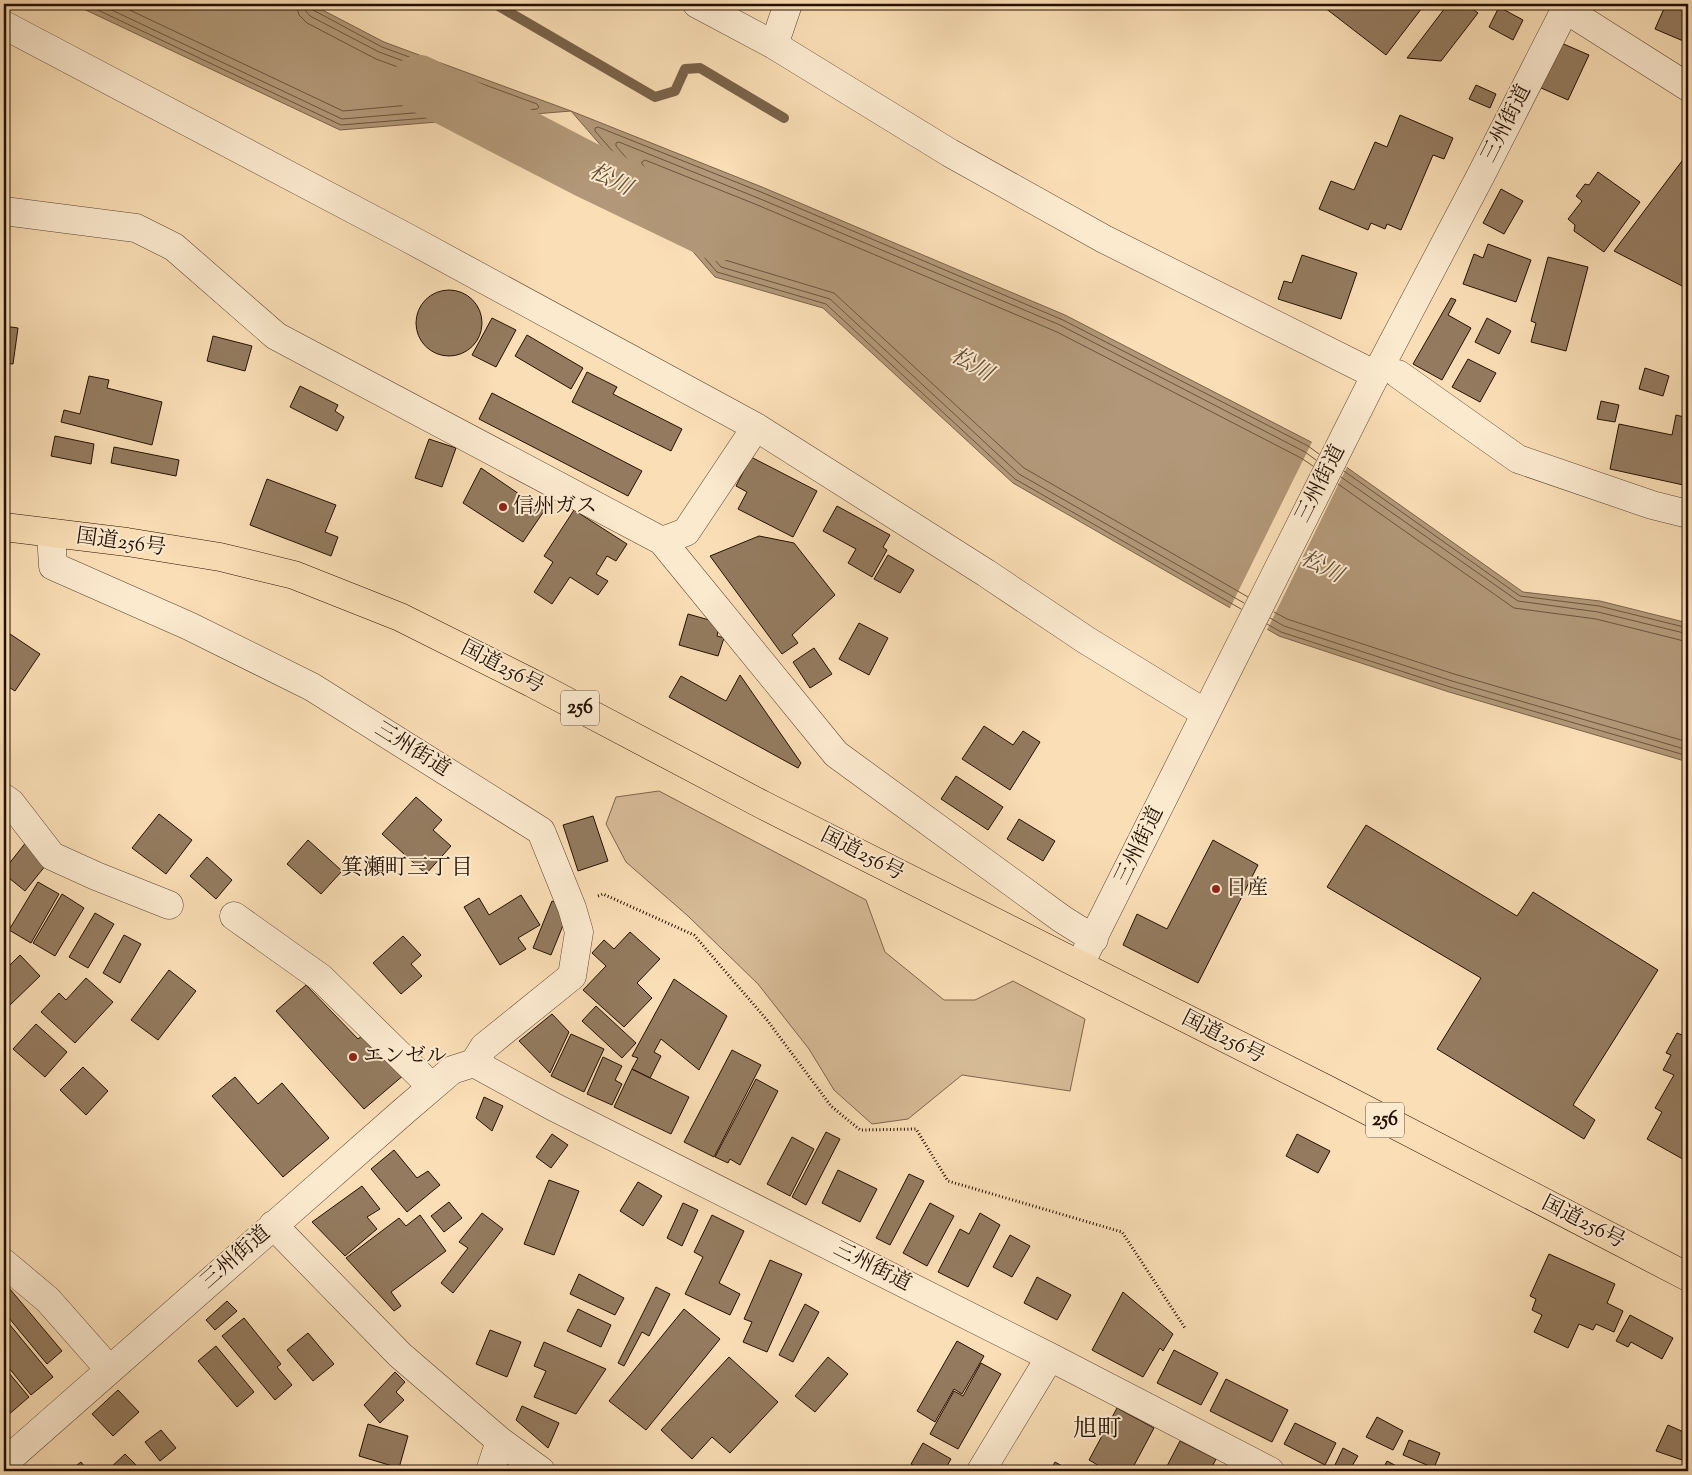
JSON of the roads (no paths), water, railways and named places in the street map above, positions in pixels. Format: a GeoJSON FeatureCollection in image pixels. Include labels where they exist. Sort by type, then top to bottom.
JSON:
{"type":"FeatureCollection","features":[{"type":"Feature","properties":{"kind":"highway","name":"国道256号"},"geometry":{"type":"LineString","coordinates":[[4,527],[127,542],[220,557],[294,576],[400,617],[532,683],[781,814],[1328,1090],[1688,1277]]}},
{"type":"Feature","properties":{"kind":"street"},"geometry":{"type":"LineString","coordinates":[[697,4],[774,45],[950,153],[1104,239],[1381,378],[1518,458],[1652,505],[1688,514]]}},
{"type":"Feature","properties":{"kind":"street"},"geometry":{"type":"LineString","coordinates":[[774,45],[788,4]]}},
{"type":"Feature","properties":{"kind":"street"},"geometry":{"type":"LineString","coordinates":[[1560,10],[1688,87]]}},
{"type":"Feature","properties":{"kind":"street","name":"三州街道"},"geometry":{"type":"LineString","coordinates":[[1080,966],[1211,703],[1381,378],[1560,10]]}},
{"type":"Feature","properties":{"kind":"street"},"geometry":{"type":"LineString","coordinates":[[4,25],[406,237],[756,427],[986,573],[1086,640],[1211,703]]}},
{"type":"Feature","properties":{"kind":"street"},"geometry":{"type":"LineString","coordinates":[[4,211],[136,228],[174,247],[276,336],[662,540],[836,754],[1062,919],[1094,939]]}},
{"type":"Feature","properties":{"kind":"street"},"geometry":{"type":"LineString","coordinates":[[662,540],[686,532],[756,427]]}},
{"type":"Feature","properties":{"kind":"street","name":"三州街道"},"geometry":{"type":"LineString","coordinates":[[4,1463],[273,1225],[452,1070],[474,1063],[484,1047],[572,976],[579,932],[572,908],[541,831],[312,687],[189,626],[53,566],[51,533]]}},
{"type":"Feature","properties":{"kind":"street"},"geometry":{"type":"LineString","coordinates":[[4,798],[11,803],[52,856],[169,905]]}},
{"type":"Feature","properties":{"kind":"street"},"geometry":{"type":"LineString","coordinates":[[234,916],[321,978],[432,1088]]}},
{"type":"Feature","properties":{"kind":"street","name":"三州街道"},"geometry":{"type":"LineString","coordinates":[[474,1063],[562,1111],[1050,1358],[1254,1468]]}},
{"type":"Feature","properties":{"kind":"street"},"geometry":{"type":"LineString","coordinates":[[273,1225],[400,1355],[500,1441],[541,1471]]}},
{"type":"Feature","properties":{"kind":"street"},"geometry":{"type":"LineString","coordinates":[[4,1263],[48,1300],[109,1369]]}},
{"type":"Feature","properties":{"kind":"street"},"geometry":{"type":"LineString","coordinates":[[981,1471],[1050,1358]]}},
{"type":"Feature","properties":{"kind":"street"},"geometry":{"type":"LineString","coordinates":[[490,1471],[500,1441]]}},
{"type":"Feature","properties":{"kind":"water"},"geometry":{"type":"Polygon","coordinates":[[[73,4],[311,4],[384,42],[571,111],[340,130],[73,4]]]}},
{"type":"Feature","properties":{"kind":"water"},"geometry":{"type":"Polygon","coordinates":[[[571,111],[762,187],[1065,315],[1311,442],[1523,592],[1600,601],[1688,623],[1688,762],[1449,692],[1279,636],[1013,483],[823,308],[715,277],[571,111]]]}},
{"type":"Feature","properties":{"kind":"waterway"},"geometry":{"type":"LineString","coordinates":[[495,4],[655,97],[675,91],[685,69],[700,68],[784,118]]}},
{"type":"Feature","properties":{"kind":"waterway","name":"松川"},"geometry":{"type":"LineString","coordinates":[[419,83],[585,169],[718,233]]}},
{"type":"Feature","properties":{"kind":"place","name":"信州ガス"},"geometry":{"type":"Point","coordinates":[503,507]}},
{"type":"Feature","properties":{"kind":"place","name":"日産"},"geometry":{"type":"Point","coordinates":[1216,889]}},
{"type":"Feature","properties":{"kind":"place","name":"エンゼル"},"geometry":{"type":"Point","coordinates":[353,1057]}},
{"type":"Feature","properties":{"kind":"district","name":"箕瀬町三丁目"},"geometry":{"type":"Point","coordinates":[407,869]}},
{"type":"Feature","properties":{"kind":"district","name":"旭町"},"geometry":{"type":"Point","coordinates":[1097,1430]}}]}
